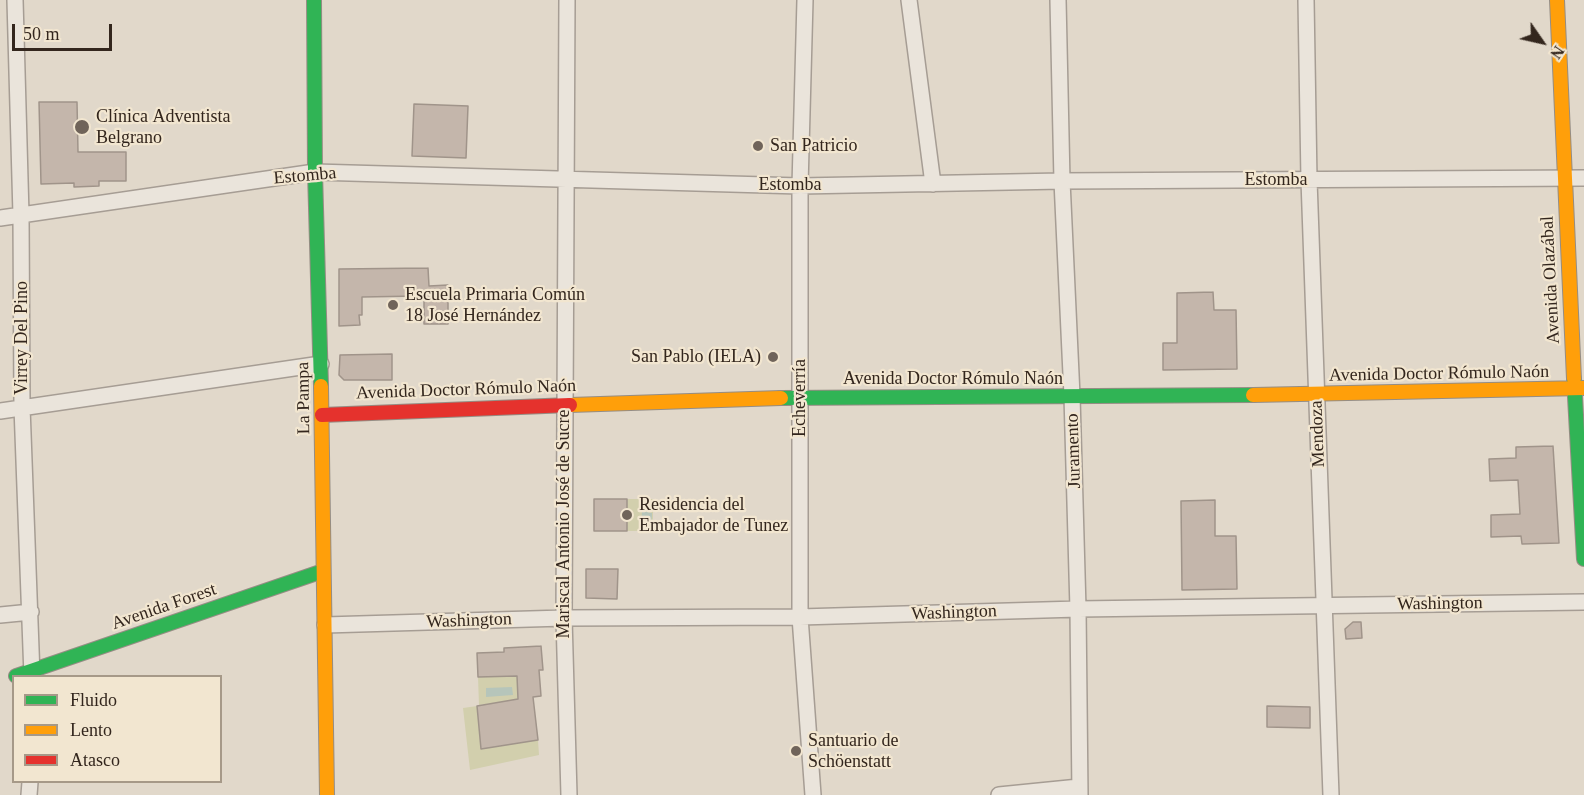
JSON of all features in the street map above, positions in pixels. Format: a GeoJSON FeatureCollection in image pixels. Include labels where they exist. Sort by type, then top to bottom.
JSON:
{"type":"FeatureCollection","features":[{"type":"Feature","properties":{"kind":"street","name":"Virrey Del Pino"},"geometry":{"type":"LineString","coordinates":[[15,0],[21,215],[22,407],[32,674]]}},
{"type":"Feature","properties":{"kind":"street","name":"La Pampa"},"geometry":{"type":"LineString","coordinates":[[314,0],[315,172],[322,415],[327,795]]}},
{"type":"Feature","properties":{"kind":"street","name":"Mariscal Antonio José de Sucre"},"geometry":{"type":"LineString","coordinates":[[567,0],[564,618],[569,795]]}},
{"type":"Feature","properties":{"kind":"street","name":"Echeverría"},"geometry":{"type":"LineString","coordinates":[[806,0],[800,186],[800,617],[813,795]]}},
{"type":"Feature","properties":{"kind":"street"},"geometry":{"type":"LineString","coordinates":[[909,0],[933,184]]}},
{"type":"Feature","properties":{"kind":"street","name":"Juramento"},"geometry":{"type":"LineString","coordinates":[[1058,0],[1062,181],[1072,396],[1078,609],[1079,791]]}},
{"type":"Feature","properties":{"kind":"street","name":"Mendoza"},"geometry":{"type":"LineString","coordinates":[[1306,0],[1309,180],[1331,795]]}},
{"type":"Feature","properties":{"kind":"street","name":"Avenida Olazábal"},"geometry":{"type":"LineString","coordinates":[[1557,0],[1564,178],[1580,388],[1584,559]]}},
{"type":"Feature","properties":{"kind":"street","name":"Estomba"},"geometry":{"type":"LineString","coordinates":[[0,218],[315,172],[800,186],[1062,181],[1584,178]]}},
{"type":"Feature","properties":{"kind":"street"},"geometry":{"type":"LineString","coordinates":[[0,411],[321,364]]}},
{"type":"Feature","properties":{"kind":"street","name":"Avenida Doctor Rómulo Naón"},"geometry":{"type":"LineString","coordinates":[[322,415],[564,404],[800,397],[1316,394],[1580,388]]}},
{"type":"Feature","properties":{"kind":"street","name":"Avenida Forest"},"geometry":{"type":"LineString","coordinates":[[32,674],[323,571]]}},
{"type":"Feature","properties":{"kind":"street","name":"Washington"},"geometry":{"type":"LineString","coordinates":[[325,625],[564,618],[800,617],[1078,609],[1584,602]]}},
{"type":"Feature","properties":{"kind":"street"},"geometry":{"type":"LineString","coordinates":[[0,615],[31,612]]}},
{"type":"Feature","properties":{"kind":"street"},"geometry":{"type":"LineString","coordinates":[[999,795],[1079,791]]}},
{"type":"Feature","properties":{"kind":"shaded area"},"geometry":{"type":"Polygon","coordinates":[[[627,499],[653,499],[653,531],[627,531],[627,499]]]}},
{"type":"Feature","properties":{"kind":"shaded area"},"geometry":{"type":"Polygon","coordinates":[[[642,511],[652,513],[651,529],[641,529],[642,511]]]}},
{"type":"Feature","properties":{"kind":"shaded area"},"geometry":{"type":"Polygon","coordinates":[[[517,676],[521,699],[479,705],[478,677],[517,676]]]}},
{"type":"Feature","properties":{"kind":"shaded area"},"geometry":{"type":"Polygon","coordinates":[[[512,687],[513,695],[486,697],[486,688],[512,687]]]}},
{"type":"Feature","properties":{"kind":"shaded area"},"geometry":{"type":"Polygon","coordinates":[[[477,706],[481,749],[538,740],[539,755],[470,770],[463,708],[477,706]]]}},
{"type":"Feature","properties":{"kind":"building"},"geometry":{"type":"Polygon","coordinates":[[[39,102],[77,102],[78,152],[126,152],[126,181],[99,181],[99,186],[74,187],[74,183],[41,184],[39,102]]]}},
{"type":"Feature","properties":{"kind":"building"},"geometry":{"type":"Polygon","coordinates":[[[414,104],[468,106],[466,158],[412,156],[414,104]]]}},
{"type":"Feature","properties":{"kind":"building","name":"Escuela Primaria Común 18 José Hernández"},"geometry":{"type":"Polygon","coordinates":[[[428,268],[429,286],[448,285],[448,324],[424,324],[424,298],[418,296],[362,297],[360,325],[339,326],[339,269],[428,268]]]}},
{"type":"Feature","properties":{"kind":"building"},"geometry":{"type":"Polygon","coordinates":[[[1213,292],[1214,310],[1236,310],[1237,369],[1163,370],[1163,343],[1177,343],[1177,293],[1213,292]]]}},
{"type":"Feature","properties":{"kind":"building"},"geometry":{"type":"Polygon","coordinates":[[[392,354],[392,380],[344,380],[339,375],[340,355],[392,354]]]}},
{"type":"Feature","properties":{"kind":"building"},"geometry":{"type":"Polygon","coordinates":[[[1553,446],[1559,543],[1522,544],[1521,536],[1491,537],[1491,515],[1520,514],[1518,480],[1490,481],[1489,459],[1516,458],[1516,447],[1553,446]]]}},
{"type":"Feature","properties":{"kind":"building"},"geometry":{"type":"Polygon","coordinates":[[[594,499],[627,499],[627,531],[594,531],[594,499]]]}},
{"type":"Feature","properties":{"kind":"building"},"geometry":{"type":"Polygon","coordinates":[[[1215,500],[1215,536],[1236,536],[1237,589],[1182,590],[1181,501],[1215,500]]]}},
{"type":"Feature","properties":{"kind":"building"},"geometry":{"type":"Polygon","coordinates":[[[586,569],[618,569],[617,599],[586,598],[586,569]]]}},
{"type":"Feature","properties":{"kind":"building"},"geometry":{"type":"Polygon","coordinates":[[[1353,622],[1361,622],[1362,638],[1346,639],[1345,629],[1353,622]]]}},
{"type":"Feature","properties":{"kind":"building"},"geometry":{"type":"Polygon","coordinates":[[[541,646],[543,670],[539,670],[541,696],[533,697],[538,740],[481,749],[477,706],[518,699],[517,676],[478,677],[477,653],[504,652],[504,648],[541,646]]]}},
{"type":"Feature","properties":{"kind":"building"},"geometry":{"type":"Polygon","coordinates":[[[1267,706],[1310,707],[1310,728],[1267,727],[1267,706]]]}},
{"type":"Feature","properties":{"kind":"traffic: fast"},"geometry":{"type":"LineString","coordinates":[[314,0],[315,172],[321,386]]}},
{"type":"Feature","properties":{"kind":"traffic: fast"},"geometry":{"type":"LineString","coordinates":[[1574,379],[1584,559]]}},
{"type":"Feature","properties":{"kind":"traffic: fast"},"geometry":{"type":"LineString","coordinates":[[781,398],[1253,395]]}},
{"type":"Feature","properties":{"kind":"traffic: fast"},"geometry":{"type":"LineString","coordinates":[[19,675],[323,571]]}},
{"type":"Feature","properties":{"kind":"traffic: slow"},"geometry":{"type":"LineString","coordinates":[[1557,0],[1574,379]]}},
{"type":"Feature","properties":{"kind":"traffic: slow"},"geometry":{"type":"LineString","coordinates":[[321,386],[327,795]]}},
{"type":"Feature","properties":{"kind":"traffic: slow"},"geometry":{"type":"LineString","coordinates":[[1253,395],[1584,388]]}},
{"type":"Feature","properties":{"kind":"traffic: slow"},"geometry":{"type":"LineString","coordinates":[[570,405],[781,398]]}},
{"type":"Feature","properties":{"kind":"traffic: jam"},"geometry":{"type":"LineString","coordinates":[[322,415],[570,405]]}},
{"type":"Feature","properties":{"kind":"place","name":"Clínica Adventista Belgrano"},"geometry":{"type":"Point","coordinates":[82,127]}},
{"type":"Feature","properties":{"kind":"place","name":"San Patricio"},"geometry":{"type":"Point","coordinates":[758,146]}},
{"type":"Feature","properties":{"kind":"place","name":"Escuela Primaria Común 18 José Hernández"},"geometry":{"type":"Point","coordinates":[393,305]}},
{"type":"Feature","properties":{"kind":"place","name":"San Pablo (IELA)"},"geometry":{"type":"Point","coordinates":[773,357]}},
{"type":"Feature","properties":{"kind":"place","name":"Residencia del Embajador de Tunez"},"geometry":{"type":"Point","coordinates":[627,515]}},
{"type":"Feature","properties":{"kind":"place","name":"Santuario de Schöenstatt"},"geometry":{"type":"Point","coordinates":[796,751]}}]}
